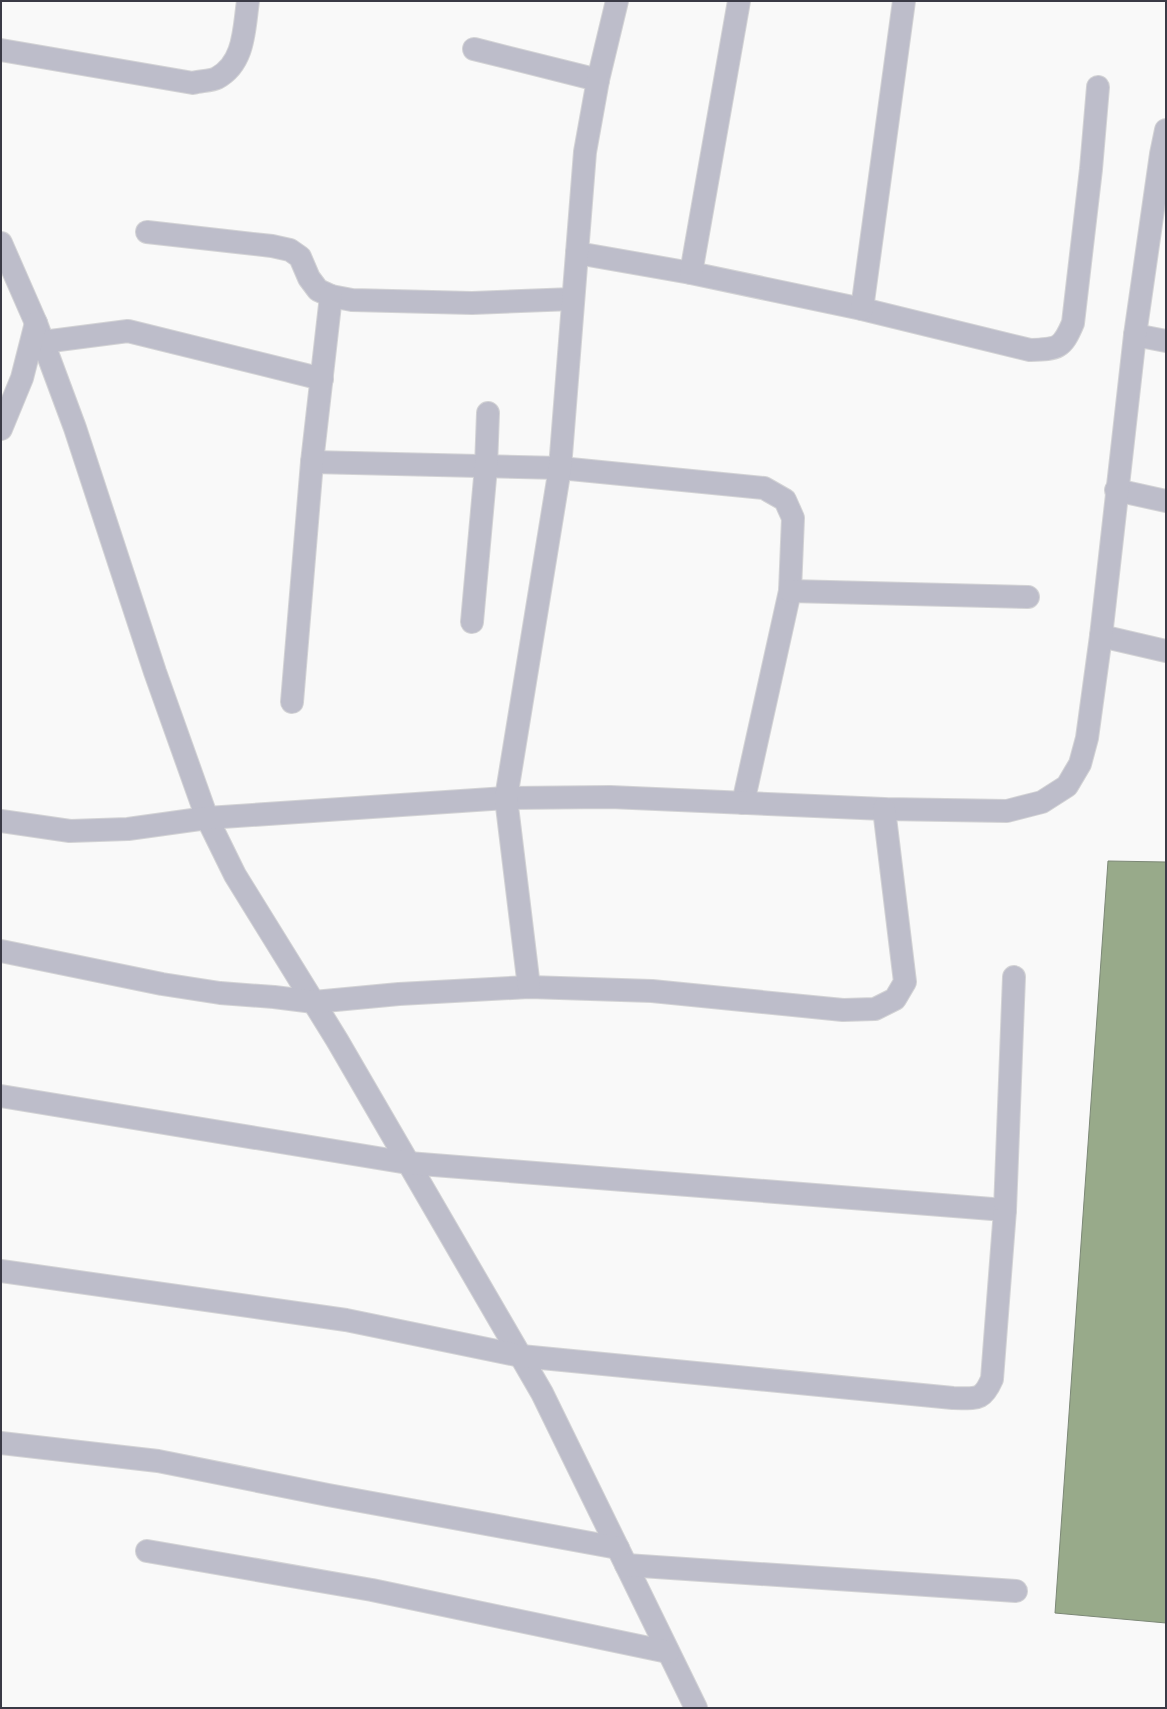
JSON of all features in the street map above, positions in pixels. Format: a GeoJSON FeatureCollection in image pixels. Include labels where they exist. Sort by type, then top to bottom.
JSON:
{"type":"FeatureCollection","features":[{"type":"Feature","properties":{"kind":"street"},"geometry":{"type":"LineString","coordinates":[[1,50],[193,83],[199,82],[217,78],[233,65],[242,44],[248,1]]}},
{"type":"Feature","properties":{"kind":"street"},"geometry":{"type":"LineString","coordinates":[[529,987],[506,798],[560,468],[585,152],[598,80],[617,1]]}},
{"type":"Feature","properties":{"kind":"street"},"geometry":{"type":"LineString","coordinates":[[691,273],[740,1]]}},
{"type":"Feature","properties":{"kind":"street"},"geometry":{"type":"LineString","coordinates":[[862,309],[904,1]]}},
{"type":"Feature","properties":{"kind":"street"},"geometry":{"type":"LineString","coordinates":[[474,49],[598,80]]}},
{"type":"Feature","properties":{"kind":"street"},"geometry":{"type":"LineString","coordinates":[[577,254],[691,273],[862,309],[1030,350],[1054,349],[1066,339],[1073,323],[1091,169],[1098,87]]}},
{"type":"Feature","properties":{"kind":"street"},"geometry":{"type":"LineString","coordinates":[[1,821],[70,832],[128,829],[207,818],[506,798],[610,797],[884,810],[1007,811],[1042,802],[1067,786],[1080,764],[1087,738],[1101,636],[1116,490],[1135,335],[1166,130]]}},
{"type":"Feature","properties":{"kind":"street"},"geometry":{"type":"LineString","coordinates":[[147,232],[272,246],[290,250],[300,257],[309,278],[318,290],[331,296],[352,300],[472,303],[573,299]]}},
{"type":"Feature","properties":{"kind":"street"},"geometry":{"type":"LineString","coordinates":[[1,243],[40,333],[75,428],[155,672],[207,818],[235,875],[314,1002],[542,1393],[696,1708]]}},
{"type":"Feature","properties":{"kind":"street"},"geometry":{"type":"LineString","coordinates":[[292,702],[312,462],[331,296]]}},
{"type":"Feature","properties":{"kind":"street"},"geometry":{"type":"LineString","coordinates":[[40,333],[128,331],[322,379]]}},
{"type":"Feature","properties":{"kind":"street"},"geometry":{"type":"LineString","coordinates":[[1,429],[40,333]]}},
{"type":"Feature","properties":{"kind":"street"},"geometry":{"type":"LineString","coordinates":[[1135,335],[1166,341]]}},
{"type":"Feature","properties":{"kind":"street"},"geometry":{"type":"LineString","coordinates":[[472,622],[486,467],[488,413]]}},
{"type":"Feature","properties":{"kind":"street"},"geometry":{"type":"LineString","coordinates":[[312,462],[560,468],[764,488],[784,500],[793,518],[790,591],[743,803]]}},
{"type":"Feature","properties":{"kind":"street"},"geometry":{"type":"LineString","coordinates":[[1116,490],[1166,501]]}},
{"type":"Feature","properties":{"kind":"street"},"geometry":{"type":"LineString","coordinates":[[790,591],[1028,597]]}},
{"type":"Feature","properties":{"kind":"street"},"geometry":{"type":"LineString","coordinates":[[1101,636],[1166,651]]}},
{"type":"Feature","properties":{"kind":"street"},"geometry":{"type":"LineString","coordinates":[[1,951],[162,984],[220,993],[274,996],[314,1002],[399,994],[529,987],[652,991],[843,1010],[875,1009],[895,999],[905,982],[884,810]]}},
{"type":"Feature","properties":{"kind":"street"},"geometry":{"type":"LineString","coordinates":[[1,1271],[346,1320],[521,1356],[945,1398],[977,1398],[986,1392],[992,1379],[1005,1210],[1014,977]]}},
{"type":"Feature","properties":{"kind":"street"},"geometry":{"type":"LineString","coordinates":[[1,1096],[408,1163],[1005,1210]]}},
{"type":"Feature","properties":{"kind":"street"},"geometry":{"type":"LineString","coordinates":[[1,1443],[158,1461],[622,1556],[1016,1591]]}},
{"type":"Feature","properties":{"kind":"street"},"geometry":{"type":"LineString","coordinates":[[147,1551],[372,1590],[668,1652]]}},
{"type":"Feature","properties":{"kind":"shaded area"},"geometry":{"type":"Polygon","coordinates":[[[1108,861],[1166,862],[1166,1623],[1055,1613],[1108,861]]]}}]}
